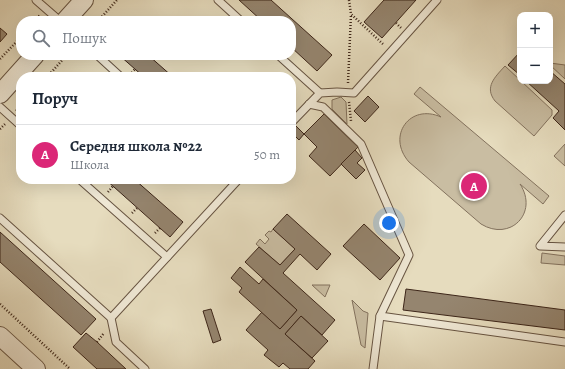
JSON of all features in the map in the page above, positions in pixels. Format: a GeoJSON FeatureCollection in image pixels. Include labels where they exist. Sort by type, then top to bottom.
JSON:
{"type":"FeatureCollection","features":[{"type":"Feature","properties":{"kind":"street"},"geometry":{"type":"LineString","coordinates":[[70,16],[84,0]]}},
{"type":"Feature","properties":{"kind":"street"},"geometry":{"type":"LineString","coordinates":[[18,72],[30,60]]}},
{"type":"Feature","properties":{"kind":"street"},"geometry":{"type":"LineString","coordinates":[[4,86],[16,74]]}},
{"type":"Feature","properties":{"kind":"street"},"geometry":{"type":"LineString","coordinates":[[0,336],[36,369]]}},
{"type":"Feature","properties":{"kind":"lane"},"geometry":{"type":"LineString","coordinates":[[36,0],[54,16]]}},
{"type":"Feature","properties":{"kind":"lane"},"geometry":{"type":"LineString","coordinates":[[218,0],[236,16]]}},
{"type":"Feature","properties":{"kind":"lane"},"geometry":{"type":"LineString","coordinates":[[284,60],[320,93],[354,94],[437,0]]}},
{"type":"Feature","properties":{"kind":"lane"},"geometry":{"type":"LineString","coordinates":[[102,60],[116,72]]}},
{"type":"Feature","properties":{"kind":"lane"},"geometry":{"type":"LineString","coordinates":[[296,118],[320,93]]}},
{"type":"Feature","properties":{"kind":"lane"},"geometry":{"type":"LineString","coordinates":[[309,104],[323,107],[361,144],[409,255],[380,316],[373,369]]}},
{"type":"Feature","properties":{"kind":"lane"},"geometry":{"type":"LineString","coordinates":[[0,107],[16,121]]}},
{"type":"Feature","properties":{"kind":"lane"},"geometry":{"type":"LineString","coordinates":[[85,184],[167,258]]}},
{"type":"Feature","properties":{"kind":"lane"},"geometry":{"type":"LineString","coordinates":[[111,318],[232,184]]}},
{"type":"Feature","properties":{"kind":"lane"},"geometry":{"type":"LineString","coordinates":[[565,215],[540,246],[565,247]]}},
{"type":"Feature","properties":{"kind":"lane"},"geometry":{"type":"LineString","coordinates":[[0,218],[111,318],[116,342],[145,369]]}},
{"type":"Feature","properties":{"kind":"lane"},"geometry":{"type":"LineString","coordinates":[[380,316],[565,342]]}},
{"type":"Feature","properties":{"kind":"path"},"geometry":{"type":"LineString","coordinates":[[103,16],[117,0]]}},
{"type":"Feature","properties":{"kind":"path"},"geometry":{"type":"LineString","coordinates":[[349,0],[351,14],[348,93],[352,135]]}},
{"type":"Feature","properties":{"kind":"path"},"geometry":{"type":"LineString","coordinates":[[351,14],[391,52]]}},
{"type":"Feature","properties":{"kind":"path"},"geometry":{"type":"LineString","coordinates":[[0,59],[16,41]]}},
{"type":"Feature","properties":{"kind":"path"},"geometry":{"type":"LineString","coordinates":[[52,72],[62,60]]}},
{"type":"Feature","properties":{"kind":"path"},"geometry":{"type":"LineString","coordinates":[[0,304],[70,369]]}},
{"type":"Feature","properties":{"kind":"shaded area"},"geometry":{"type":"Polygon","coordinates":[[[553,63],[565,65],[565,79],[553,68],[553,63]]]}},
{"type":"Feature","properties":{"kind":"shaded area"},"geometry":{"type":"Polygon","coordinates":[[[505,66],[517,77],[517,84],[524,84],[552,110],[552,115],[534,136],[495,101],[492,96],[492,82],[505,66]]]}},
{"type":"Feature","properties":{"kind":"shaded area"},"geometry":{"type":"Polygon","coordinates":[[[420,87],[549,196],[543,204],[520,184],[525,195],[526,205],[524,214],[518,222],[511,227],[492,229],[481,224],[409,162],[402,152],[400,142],[401,133],[405,124],[411,118],[420,114],[430,114],[441,117],[414,94],[420,87]]]}},
{"type":"Feature","properties":{"kind":"shaded area"},"geometry":{"type":"Polygon","coordinates":[[[341,97],[346,102],[347,124],[332,109],[332,100],[341,97]]]}},
{"type":"Feature","properties":{"kind":"shaded area"},"geometry":{"type":"Polygon","coordinates":[[[565,144],[565,166],[554,156],[565,144]]]}},
{"type":"Feature","properties":{"kind":"shaded area"},"geometry":{"type":"Polygon","coordinates":[[[273,229],[295,249],[280,265],[256,244],[260,239],[265,244],[269,239],[265,235],[273,229]]]}},
{"type":"Feature","properties":{"kind":"shaded area"},"geometry":{"type":"Polygon","coordinates":[[[542,253],[565,256],[565,265],[541,263],[542,253]]]}},
{"type":"Feature","properties":{"kind":"shaded area"},"geometry":{"type":"Polygon","coordinates":[[[312,285],[330,285],[325,297],[312,285]]]}},
{"type":"Feature","properties":{"kind":"shaded area"},"geometry":{"type":"Polygon","coordinates":[[[352,300],[363,311],[368,313],[365,348],[361,345],[352,300]]]}},
{"type":"Feature","properties":{"kind":"building"},"geometry":{"type":"Polygon","coordinates":[[[239,0],[271,0],[289,16],[257,16],[239,0]]]}},
{"type":"Feature","properties":{"kind":"building"},"geometry":{"type":"Polygon","coordinates":[[[384,0],[416,0],[382,38],[364,22],[384,0]]]}},
{"type":"Feature","properties":{"kind":"building"},"geometry":{"type":"Polygon","coordinates":[[[296,23],[332,55],[317,71],[296,52],[296,23]]]}},
{"type":"Feature","properties":{"kind":"building"},"geometry":{"type":"Polygon","coordinates":[[[0,28],[7,34],[0,42],[0,28]]]}},
{"type":"Feature","properties":{"kind":"building"},"geometry":{"type":"Polygon","coordinates":[[[517,55],[517,72],[508,65],[517,55]]]}},
{"type":"Feature","properties":{"kind":"building"},"geometry":{"type":"Polygon","coordinates":[[[125,60],[154,60],[167,72],[138,72],[125,60]]]}},
{"type":"Feature","properties":{"kind":"building"},"geometry":{"type":"Polygon","coordinates":[[[553,74],[565,84],[565,130],[553,118],[559,111],[529,84],[553,84],[553,74]]]}},
{"type":"Feature","properties":{"kind":"building"},"geometry":{"type":"Polygon","coordinates":[[[368,96],[379,107],[365,122],[354,111],[368,96]]]}},
{"type":"Feature","properties":{"kind":"building"},"geometry":{"type":"Polygon","coordinates":[[[324,114],[358,147],[330,176],[309,156],[317,147],[304,134],[324,114]]]}},
{"type":"Feature","properties":{"kind":"building"},"geometry":{"type":"Polygon","coordinates":[[[296,126],[304,134],[299,140],[296,137],[296,126]]]}},
{"type":"Feature","properties":{"kind":"building"},"geometry":{"type":"Polygon","coordinates":[[[355,150],[362,158],[357,163],[365,170],[356,179],[341,164],[355,150]]]}},
{"type":"Feature","properties":{"kind":"building"},"geometry":{"type":"Polygon","coordinates":[[[111,184],[140,184],[183,222],[170,237],[111,184]]]}},
{"type":"Feature","properties":{"kind":"building"},"geometry":{"type":"Polygon","coordinates":[[[287,214],[331,254],[317,270],[300,254],[283,273],[335,320],[322,335],[301,316],[285,334],[315,361],[308,369],[290,369],[283,363],[279,367],[264,355],[268,350],[246,330],[262,312],[280,329],[297,310],[245,262],[259,247],[280,265],[295,249],[273,229],[287,214]]]}},
{"type":"Feature","properties":{"kind":"building"},"geometry":{"type":"Polygon","coordinates":[[[364,224],[400,258],[380,280],[343,246],[364,224]]]}},
{"type":"Feature","properties":{"kind":"building"},"geometry":{"type":"Polygon","coordinates":[[[0,232],[96,319],[81,335],[0,262],[0,232]]]}},
{"type":"Feature","properties":{"kind":"building"},"geometry":{"type":"Polygon","coordinates":[[[240,267],[259,284],[263,279],[297,310],[280,329],[239,292],[242,288],[231,278],[240,267]]]}},
{"type":"Feature","properties":{"kind":"building"},"geometry":{"type":"Polygon","coordinates":[[[406,289],[565,310],[565,330],[403,310],[406,289]]]}},
{"type":"Feature","properties":{"kind":"building"},"geometry":{"type":"Polygon","coordinates":[[[211,309],[221,340],[213,343],[203,311],[211,309]]]}},
{"type":"Feature","properties":{"kind":"building"},"geometry":{"type":"Polygon","coordinates":[[[301,316],[328,341],[312,358],[285,334],[301,316]]]}},
{"type":"Feature","properties":{"kind":"building"},"geometry":{"type":"Polygon","coordinates":[[[86,333],[126,369],[97,369],[73,347],[86,333]]]}},
{"type":"Feature","properties":{"kind":"place","name":"Середня школа №22"},"geometry":{"type":"Point","coordinates":[474,186]}}]}
